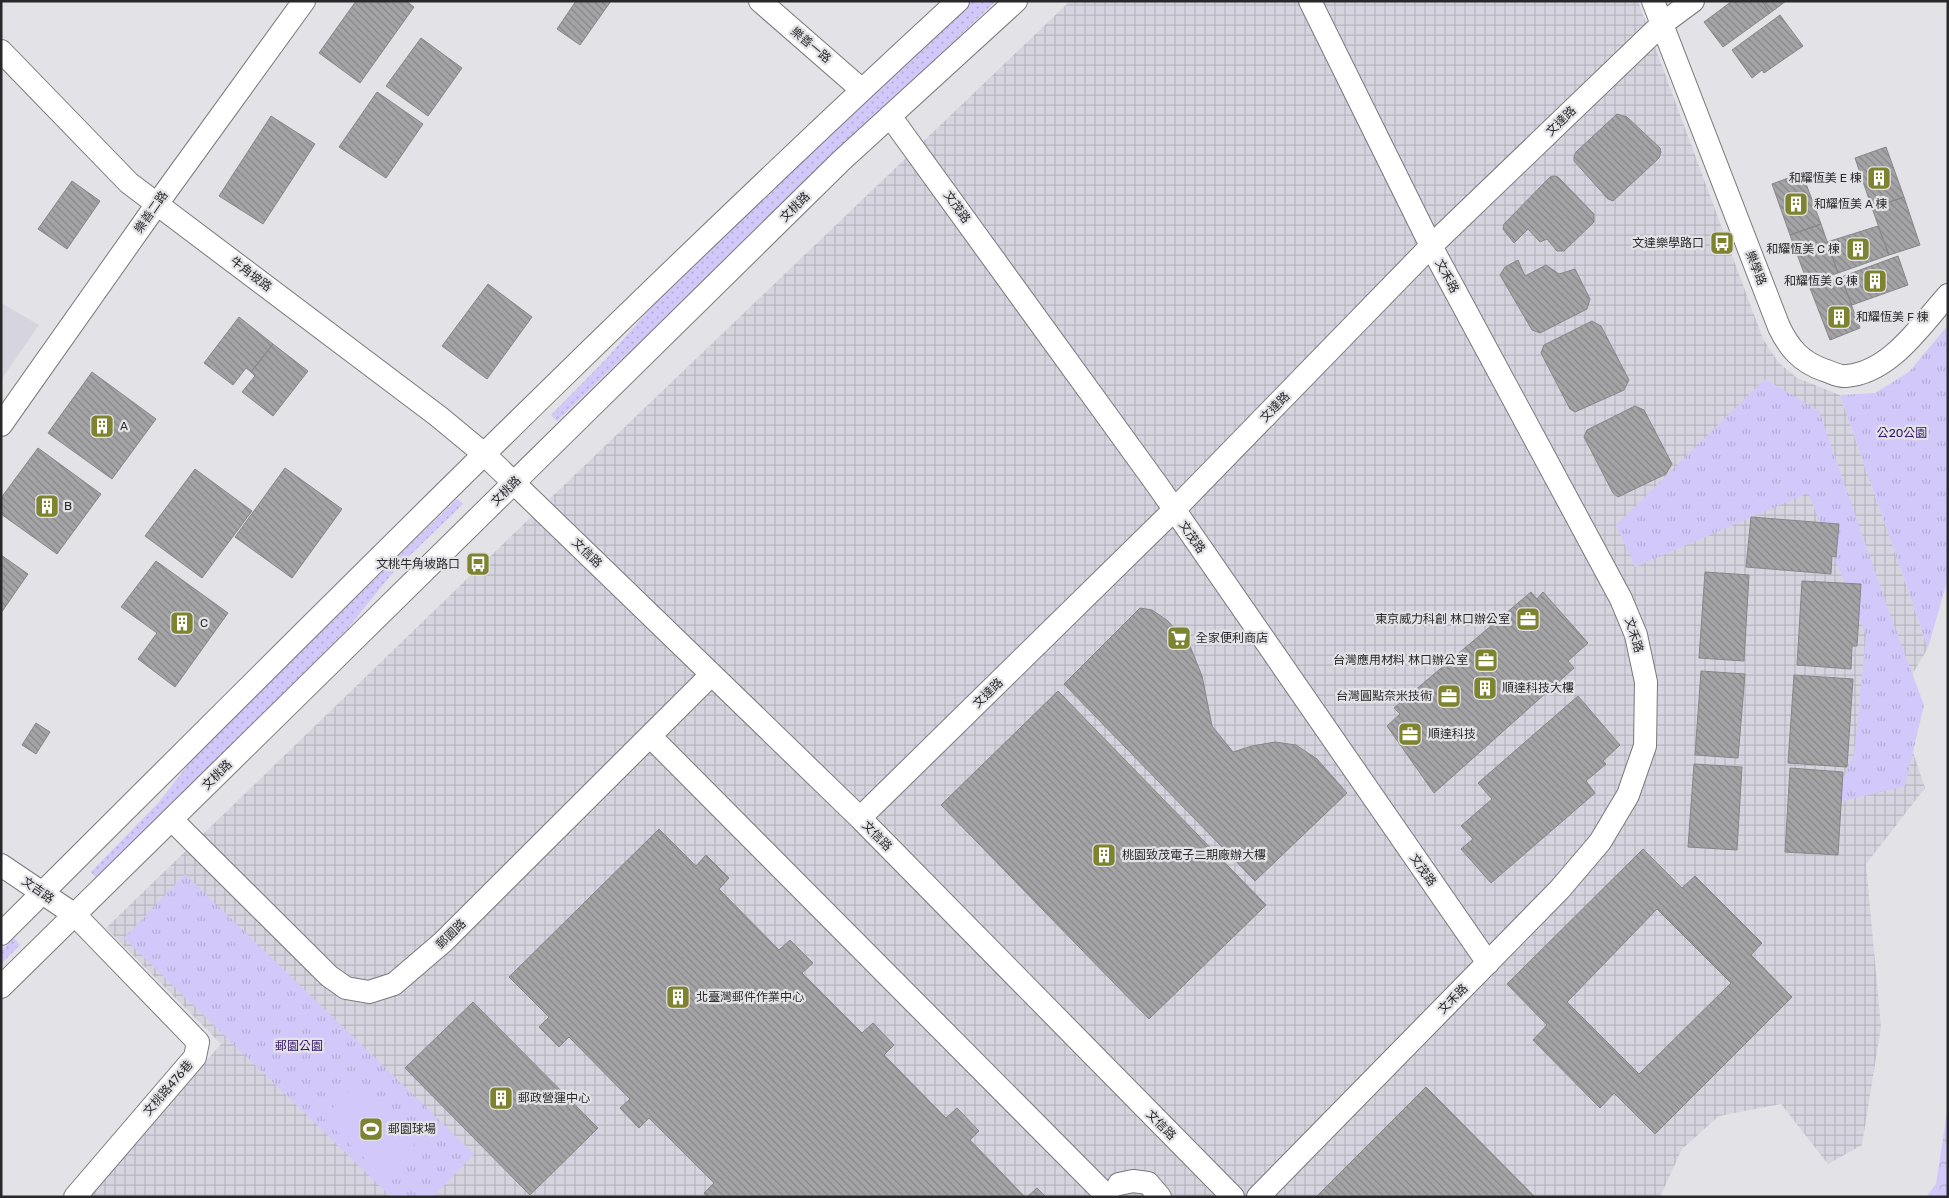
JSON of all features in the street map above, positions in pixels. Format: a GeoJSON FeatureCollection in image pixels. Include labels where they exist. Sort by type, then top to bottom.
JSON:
{"type":"FeatureCollection","features":[{"type":"Feature","properties":{"kind":"street","name":"樂善二路"},"geometry":{"type":"LineString","coordinates":[[1,425],[157,204],[304,1]]}},
{"type":"Feature","properties":{"kind":"street","name":"樂善一路"},"geometry":{"type":"LineString","coordinates":[[760,1],[862,90]]}},
{"type":"Feature","properties":{"kind":"street"},"geometry":{"type":"LineString","coordinates":[[1,934],[484,454],[862,90],[958,1]]}},
{"type":"Feature","properties":{"kind":"street","name":"文桃路"},"geometry":{"type":"LineString","coordinates":[[1,987],[890,116],[1016,1]]}},
{"type":"Feature","properties":{"kind":"street","name":"文禾路"},"geometry":{"type":"LineString","coordinates":[[1258,1197],[1560,889],[1594,849],[1628,794],[1645,746],[1646,682],[1636,635],[1621,599],[1432,246],[1310,1]]}},
{"type":"Feature","properties":{"kind":"street","name":"樂學路"},"geometry":{"type":"LineString","coordinates":[[1654,1],[1779,327],[1787,344],[1801,359],[1844,377],[1870,372],[1902,347],[1948,294]]}},
{"type":"Feature","properties":{"kind":"street","name":"文達路"},"geometry":{"type":"LineString","coordinates":[[860,818],[1174,510],[1432,246],[1662,24],[1693,1]]}},
{"type":"Feature","properties":{"kind":"street","name":"牛角坡路"},"geometry":{"type":"LineString","coordinates":[[1,51],[117,171],[157,204],[438,416],[484,454],[514,483]]}},
{"type":"Feature","properties":{"kind":"street","name":"文茂路"},"geometry":{"type":"LineString","coordinates":[[890,116],[1174,510],[1488,963]]}},
{"type":"Feature","properties":{"kind":"street","name":"文信路"},"geometry":{"type":"LineString","coordinates":[[514,483],[860,818],[1233,1197]]}},
{"type":"Feature","properties":{"kind":"street","name":"郵園路"},"geometry":{"type":"LineString","coordinates":[[172,820],[329,976],[346,988],[369,992],[394,984],[437,948],[711,674]]}},
{"type":"Feature","properties":{"kind":"street"},"geometry":{"type":"LineString","coordinates":[[650,736],[1114,1191],[1133,1181],[1148,1183],[1160,1197]]}},
{"type":"Feature","properties":{"kind":"street","name":"文吉路"},"geometry":{"type":"LineString","coordinates":[[1,864],[75,915]]}},
{"type":"Feature","properties":{"kind":"street","name":"文桃路476巷"},"geometry":{"type":"LineString","coordinates":[[74,1197],[195,1057],[198,1050],[198,1042],[193,1035],[75,915]]}},
{"type":"Feature","properties":{"kind":"shaded area"},"geometry":{"type":"Polygon","coordinates":[[[1070,1],[1638,1],[1763,339],[1779,363],[1797,378],[1840,395],[1928,648],[1896,702],[1925,788],[1866,864],[1881,1027],[1862,1145],[1828,1164],[1781,1104],[1719,1116],[1682,1149],[1660,1197],[87,1197],[221,1044],[106,928],[560,489],[1070,1]]]}},
{"type":"Feature","properties":{"kind":"shaded area"},"geometry":{"type":"Polygon","coordinates":[[[1,303],[39,325],[1,380],[1,303]]]}},
{"type":"Feature","properties":{"kind":"green space"},"geometry":{"type":"Polygon","coordinates":[[[971,1],[996,1],[557,421],[551,415],[607,358],[659,298],[776,180],[971,1]]]}},
{"type":"Feature","properties":{"kind":"green space","name":"公20公園"},"geometry":{"type":"Polygon","coordinates":[[[1948,325],[1948,578],[1928,648],[1840,395],[1875,393],[1909,372],[1948,325]]]}},
{"type":"Feature","properties":{"kind":"green space"},"geometry":{"type":"Polygon","coordinates":[[[1765,379],[1819,411],[1888,609],[1924,705],[1905,786],[1831,804],[1854,755],[1866,635],[1808,493],[1635,567],[1616,525],[1765,379]]]}},
{"type":"Feature","properties":{"kind":"green space"},"geometry":{"type":"Polygon","coordinates":[[[457,499],[463,504],[395,570],[348,628],[98,880],[91,872],[158,803],[199,751],[457,499]]]}},
{"type":"Feature","properties":{"kind":"green space","name":"郵園公園"},"geometry":{"type":"Polygon","coordinates":[[[185,874],[474,1154],[433,1197],[391,1197],[124,938],[185,874]]]}},
{"type":"Feature","properties":{"kind":"green space"},"geometry":{"type":"Polygon","coordinates":[[[14,938],[20,945],[1,964],[1,950],[14,938]]]}},
{"type":"Feature","properties":{"kind":"green space","name":"郵園球場"},"geometry":{"type":"Polygon","coordinates":[[[359,1081],[419,1140],[384,1177],[323,1118],[359,1081]]]}},
{"type":"Feature","properties":{"kind":"green space"},"geometry":{"type":"Polygon","coordinates":[[[1948,1106],[1948,1197],[1926,1197],[1936,1184],[1948,1106]]]}},
{"type":"Feature","properties":{"kind":"building"},"geometry":{"type":"Polygon","coordinates":[[[356,1],[406,1],[414,7],[360,83],[319,53],[356,1]]]}},
{"type":"Feature","properties":{"kind":"building"},"geometry":{"type":"Polygon","coordinates":[[[576,1],[611,1],[580,45],[557,29],[576,1]]]}},
{"type":"Feature","properties":{"kind":"building"},"geometry":{"type":"Polygon","coordinates":[[[1732,1],[1762,1],[1770,13],[1723,47],[1704,22],[1732,1]]]}},
{"type":"Feature","properties":{"kind":"building"},"geometry":{"type":"Polygon","coordinates":[[[1762,1],[1786,1],[1770,13],[1762,1]]]}},
{"type":"Feature","properties":{"kind":"building"},"geometry":{"type":"Polygon","coordinates":[[[1780,15],[1803,46],[1764,73],[1762,70],[1752,78],[1732,50],[1780,15]]]}},
{"type":"Feature","properties":{"kind":"building"},"geometry":{"type":"Polygon","coordinates":[[[421,38],[462,68],[428,116],[386,86],[421,38]]]}},
{"type":"Feature","properties":{"kind":"building"},"geometry":{"type":"Polygon","coordinates":[[[377,92],[423,124],[386,178],[339,147],[377,92]]]}},
{"type":"Feature","properties":{"kind":"building"},"geometry":{"type":"Polygon","coordinates":[[[1617,114],[1627,117],[1660,148],[1661,152],[1659,158],[1613,201],[1608,199],[1574,161],[1574,157],[1576,152],[1617,114]]]}},
{"type":"Feature","properties":{"kind":"building"},"geometry":{"type":"Polygon","coordinates":[[[271,116],[315,144],[263,224],[219,196],[271,116]]]}},
{"type":"Feature","properties":{"kind":"building","name":"和耀恆美 E 棟"},"geometry":{"type":"Polygon","coordinates":[[[1886,147],[1904,197],[1872,208],[1855,158],[1886,147]]]}},
{"type":"Feature","properties":{"kind":"building","name":"和耀恆美 A 棟"},"geometry":{"type":"Polygon","coordinates":[[[1802,173],[1821,224],[1790,235],[1772,184],[1802,173]]]}},
{"type":"Feature","properties":{"kind":"building"},"geometry":{"type":"Polygon","coordinates":[[[1550,177],[1558,177],[1594,214],[1594,222],[1564,251],[1557,251],[1547,239],[1540,242],[1528,229],[1514,243],[1503,229],[1504,224],[1550,177]]]}},
{"type":"Feature","properties":{"kind":"building"},"geometry":{"type":"Polygon","coordinates":[[[72,181],[100,201],[67,249],[38,229],[72,181]]]}},
{"type":"Feature","properties":{"kind":"building"},"geometry":{"type":"Polygon","coordinates":[[[1904,197],[1920,245],[1889,255],[1872,208],[1904,197]]]}},
{"type":"Feature","properties":{"kind":"building"},"geometry":{"type":"Polygon","coordinates":[[[1821,224],[1838,273],[1808,284],[1790,235],[1821,224]]]}},
{"type":"Feature","properties":{"kind":"building","name":"和耀恆美 C 棟"},"geometry":{"type":"Polygon","coordinates":[[[1878,226],[1889,255],[1838,273],[1827,242],[1878,226]]]}},
{"type":"Feature","properties":{"kind":"building","name":"和耀恆美 G 棟"},"geometry":{"type":"Polygon","coordinates":[[[1898,256],[1908,285],[1852,305],[1841,277],[1898,256]]]}},
{"type":"Feature","properties":{"kind":"building"},"geometry":{"type":"Polygon","coordinates":[[[1518,260],[1525,276],[1546,265],[1559,274],[1575,269],[1590,299],[1587,309],[1540,333],[1532,330],[1500,275],[1505,267],[1518,260]]]}},
{"type":"Feature","properties":{"kind":"building","name":"和耀恆美 F 棟"},"geometry":{"type":"Polygon","coordinates":[[[1841,277],[1860,328],[1830,340],[1810,288],[1841,277]]]}},
{"type":"Feature","properties":{"kind":"building"},"geometry":{"type":"Polygon","coordinates":[[[488,284],[532,317],[487,379],[442,346],[488,284]]]}},
{"type":"Feature","properties":{"kind":"building"},"geometry":{"type":"Polygon","coordinates":[[[239,317],[273,344],[251,372],[246,368],[233,385],[204,363],[239,317]]]}},
{"type":"Feature","properties":{"kind":"building"},"geometry":{"type":"Polygon","coordinates":[[[1592,321],[1601,326],[1629,380],[1624,390],[1575,412],[1570,409],[1541,353],[1544,345],[1592,321]]]}},
{"type":"Feature","properties":{"kind":"building"},"geometry":{"type":"Polygon","coordinates":[[[273,344],[308,371],[273,416],[242,392],[255,376],[251,372],[273,344]]]}},
{"type":"Feature","properties":{"kind":"building","name":"A"},"geometry":{"type":"Polygon","coordinates":[[[92,372],[156,419],[112,479],[48,433],[92,372]]]}},
{"type":"Feature","properties":{"kind":"building"},"geometry":{"type":"Polygon","coordinates":[[[1635,406],[1644,410],[1672,464],[1666,474],[1618,497],[1613,493],[1584,437],[1587,430],[1635,406]]]}},
{"type":"Feature","properties":{"kind":"building","name":"B"},"geometry":{"type":"Polygon","coordinates":[[[38,448],[101,494],[57,554],[1,514],[1,498],[38,448]]]}},
{"type":"Feature","properties":{"kind":"building"},"geometry":{"type":"Polygon","coordinates":[[[285,468],[342,509],[292,578],[235,537],[285,468]]]}},
{"type":"Feature","properties":{"kind":"building"},"geometry":{"type":"Polygon","coordinates":[[[195,469],[252,511],[202,578],[145,536],[195,469]]]}},
{"type":"Feature","properties":{"kind":"building"},"geometry":{"type":"Polygon","coordinates":[[[1751,517],[1839,524],[1836,557],[1832,556],[1831,574],[1746,567],[1751,517]]]}},
{"type":"Feature","properties":{"kind":"building"},"geometry":{"type":"Polygon","coordinates":[[[1,555],[28,574],[1,613],[1,555]]]}},
{"type":"Feature","properties":{"kind":"building","name":"C"},"geometry":{"type":"Polygon","coordinates":[[[156,561],[228,613],[175,687],[138,659],[157,633],[121,607],[156,561]]]}},
{"type":"Feature","properties":{"kind":"building"},"geometry":{"type":"Polygon","coordinates":[[[1705,572],[1749,575],[1744,661],[1699,658],[1705,572]]]}},
{"type":"Feature","properties":{"kind":"building"},"geometry":{"type":"Polygon","coordinates":[[[1802,581],[1861,584],[1857,646],[1852,646],[1851,669],[1797,665],[1802,581]]]}},
{"type":"Feature","properties":{"kind":"building","name":"順達科技大樓"},"geometry":{"type":"Polygon","coordinates":[[[1531,592],[1537,599],[1543,592],[1588,643],[1568,661],[1574,668],[1434,793],[1387,726],[1400,714],[1394,708],[1531,592]]]}},
{"type":"Feature","properties":{"kind":"building"},"geometry":{"type":"Polygon","coordinates":[[[1140,608],[1152,610],[1168,621],[1190,646],[1202,676],[1212,726],[1233,752],[1275,742],[1296,745],[1317,759],[1347,793],[1255,881],[1064,684],[1140,608]]]}},
{"type":"Feature","properties":{"kind":"building"},"geometry":{"type":"Polygon","coordinates":[[[1701,671],[1745,674],[1738,758],[1695,755],[1701,671]]]}},
{"type":"Feature","properties":{"kind":"building"},"geometry":{"type":"Polygon","coordinates":[[[1794,675],[1853,679],[1847,767],[1788,763],[1794,675]]]}},
{"type":"Feature","properties":{"kind":"building","name":"桃園致茂電子二期廠辦大樓"},"geometry":{"type":"Polygon","coordinates":[[[1058,691],[1266,905],[1149,1019],[941,805],[1058,691]]]}},
{"type":"Feature","properties":{"kind":"building"},"geometry":{"type":"Polygon","coordinates":[[[1578,696],[1620,745],[1603,761],[1606,764],[1586,781],[1595,793],[1491,883],[1461,849],[1473,839],[1461,826],[1492,799],[1478,783],[1578,696]]]}},
{"type":"Feature","properties":{"kind":"building"},"geometry":{"type":"Polygon","coordinates":[[[36,723],[50,732],[36,754],[22,745],[36,723]]]}},
{"type":"Feature","properties":{"kind":"building"},"geometry":{"type":"Polygon","coordinates":[[[1694,764],[1742,767],[1737,850],[1688,847],[1694,764]]]}},
{"type":"Feature","properties":{"kind":"building"},"geometry":{"type":"Polygon","coordinates":[[[1790,768],[1843,772],[1838,855],[1785,852],[1790,768]]]}},
{"type":"Feature","properties":{"kind":"building","name":"北臺灣郵件作業中心"},"geometry":{"type":"Polygon","coordinates":[[[659,829],[696,866],[706,855],[729,878],[719,889],[779,950],[790,940],[813,963],[802,973],[862,1033],[873,1023],[894,1045],[884,1055],[946,1118],[957,1108],[979,1131],[970,1140],[1025,1197],[707,1197],[704,1193],[714,1183],[649,1118],[639,1128],[620,1108],[630,1099],[569,1037],[559,1047],[539,1027],[549,1017],[509,977],[659,829]]]}},
{"type":"Feature","properties":{"kind":"building"},"geometry":{"type":"Polygon","coordinates":[[[1643,849],[1682,888],[1695,876],[1762,943],[1751,955],[1792,997],[1655,1134],[1614,1093],[1600,1108],[1533,1040],[1547,1025],[1507,984],[1643,849]],[[1657,909],[1567,1002],[1639,1074],[1731,983],[1657,909]]]}},
{"type":"Feature","properties":{"kind":"building","name":"郵政營運中心"},"geometry":{"type":"Polygon","coordinates":[[[473,1002],[598,1128],[530,1195],[405,1068],[473,1002]]]}},
{"type":"Feature","properties":{"kind":"building"},"geometry":{"type":"Polygon","coordinates":[[[1426,1087],[1535,1197],[1316,1197],[1426,1087]]]}},
{"type":"Feature","properties":{"kind":"building"},"geometry":{"type":"Polygon","coordinates":[[[1037,1188],[1046,1197],[1027,1197],[1037,1188]]]}},
{"type":"Feature","properties":{"kind":"place","name":"和耀恆美 E 棟"},"geometry":{"type":"Point","coordinates":[1879,178]}},
{"type":"Feature","properties":{"kind":"place","name":"和耀恆美 A 棟"},"geometry":{"type":"Point","coordinates":[1796,204]}},
{"type":"Feature","properties":{"kind":"place","name":"文達樂學路口"},"geometry":{"type":"Point","coordinates":[1722,243]}},
{"type":"Feature","properties":{"kind":"place","name":"和耀恆美 C 棟"},"geometry":{"type":"Point","coordinates":[1858,249]}},
{"type":"Feature","properties":{"kind":"place","name":"和耀恆美 G 棟"},"geometry":{"type":"Point","coordinates":[1875,281]}},
{"type":"Feature","properties":{"kind":"place","name":"和耀恆美 F 棟"},"geometry":{"type":"Point","coordinates":[1839,317]}},
{"type":"Feature","properties":{"kind":"place","name":"A"},"geometry":{"type":"Point","coordinates":[102,426]}},
{"type":"Feature","properties":{"kind":"place","name":"B"},"geometry":{"type":"Point","coordinates":[47,506]}},
{"type":"Feature","properties":{"kind":"place","name":"文桃牛角坡路口"},"geometry":{"type":"Point","coordinates":[478,564]}},
{"type":"Feature","properties":{"kind":"place","name":"東京威力科創 林口辦公室"},"geometry":{"type":"Point","coordinates":[1528,619]}},
{"type":"Feature","properties":{"kind":"place","name":"C"},"geometry":{"type":"Point","coordinates":[182,623]}},
{"type":"Feature","properties":{"kind":"place","name":"全家便利商店"},"geometry":{"type":"Point","coordinates":[1179,638]}},
{"type":"Feature","properties":{"kind":"place","name":"台灣應用材料 林口辦公室"},"geometry":{"type":"Point","coordinates":[1486,660]}},
{"type":"Feature","properties":{"kind":"place","name":"順達科技大樓"},"geometry":{"type":"Point","coordinates":[1485,688]}},
{"type":"Feature","properties":{"kind":"place","name":"台灣圓點奈米技術"},"geometry":{"type":"Point","coordinates":[1449,696]}},
{"type":"Feature","properties":{"kind":"place","name":"順達科技"},"geometry":{"type":"Point","coordinates":[1410,734]}},
{"type":"Feature","properties":{"kind":"place","name":"桃園致茂電子二期廠辦大樓"},"geometry":{"type":"Point","coordinates":[1104,855]}},
{"type":"Feature","properties":{"kind":"place","name":"北臺灣郵件作業中心"},"geometry":{"type":"Point","coordinates":[678,997]}},
{"type":"Feature","properties":{"kind":"place","name":"郵政營運中心"},"geometry":{"type":"Point","coordinates":[501,1098]}},
{"type":"Feature","properties":{"kind":"place","name":"郵園球場"},"geometry":{"type":"Point","coordinates":[371,1129]}}]}
